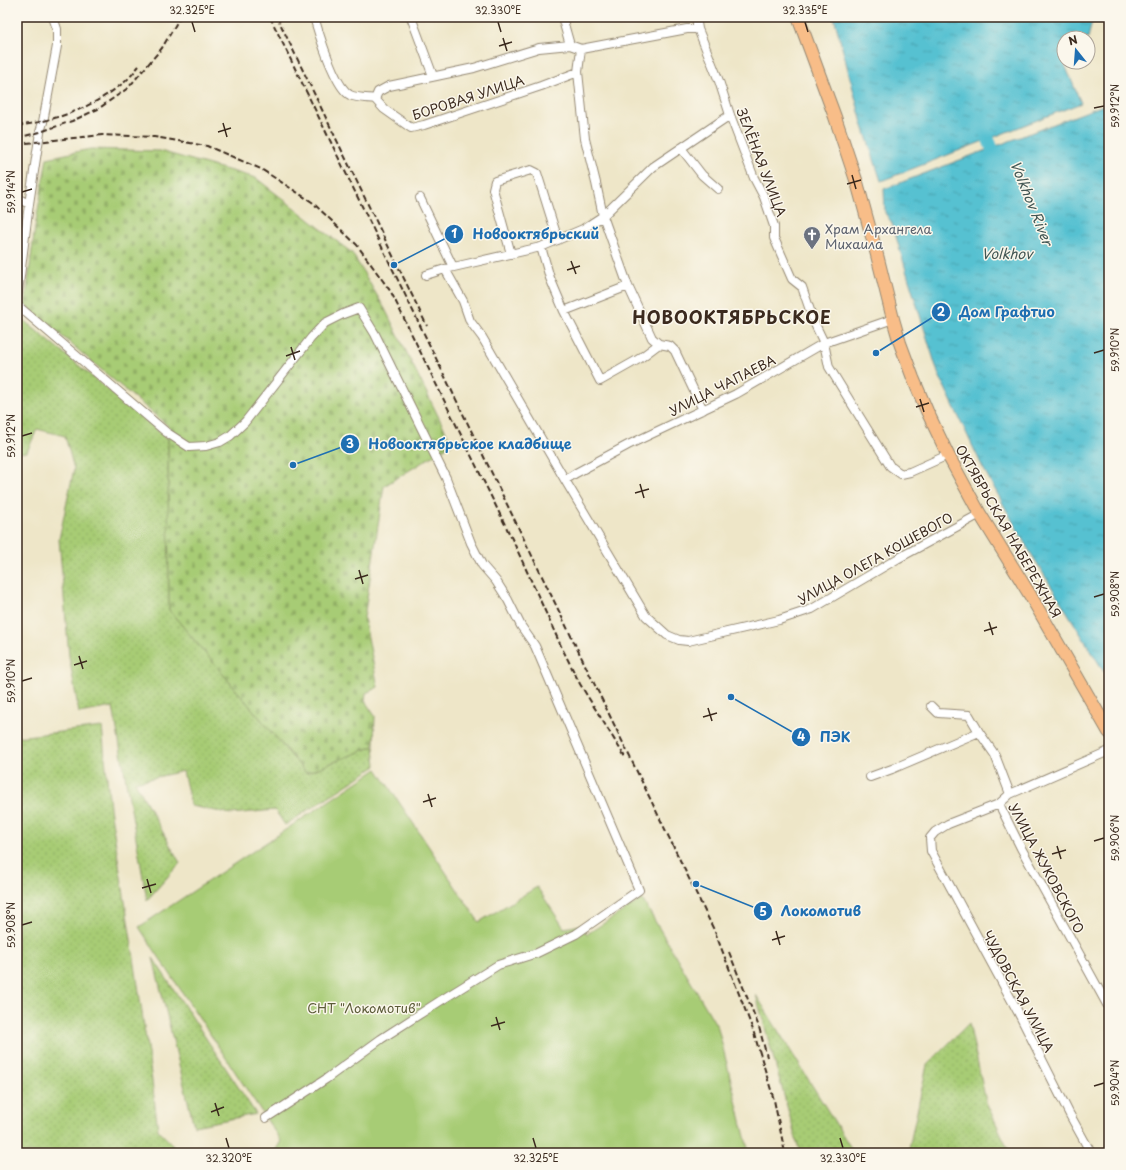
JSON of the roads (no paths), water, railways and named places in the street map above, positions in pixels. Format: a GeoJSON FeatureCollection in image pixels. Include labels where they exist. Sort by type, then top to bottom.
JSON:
{"type":"FeatureCollection","features":[{"type":"Feature","properties":{"kind":"main road","name":"ОКТЯБРЬСКАЯ НАБЕРЕЖНАЯ"},"geometry":{"type":"LineString","coordinates":[[798,17],[835,117],[858,186],[893,319],[913,378],[948,455],[980,514],[1030,595],[1109,732]]}},
{"type":"Feature","properties":{"kind":"street"},"geometry":{"type":"LineString","coordinates":[[17,300],[40,132],[57,46],[57,29],[53,17]]}},
{"type":"Feature","properties":{"kind":"street"},"geometry":{"type":"LineString","coordinates":[[314,17],[327,57],[343,89],[351,95],[375,99]]}},
{"type":"Feature","properties":{"kind":"street"},"geometry":{"type":"LineString","coordinates":[[411,17],[433,76]]}},
{"type":"Feature","properties":{"kind":"street"},"geometry":{"type":"LineString","coordinates":[[562,17],[570,45]]}},
{"type":"Feature","properties":{"kind":"street","name":"ЗЕЛЁНАЯ УЛИЦА"},"geometry":{"type":"LineString","coordinates":[[696,17],[698,29],[719,81],[730,115],[754,178],[764,197],[774,226],[774,238],[792,279],[802,287],[814,322],[824,343],[829,367],[890,466],[901,474],[910,472],[948,455]]}},
{"type":"Feature","properties":{"kind":"street"},"geometry":{"type":"LineString","coordinates":[[698,29],[687,29],[581,49],[578,72],[585,139],[603,216],[628,286],[652,338],[659,344],[670,346],[675,351],[703,410]]}},
{"type":"Feature","properties":{"kind":"street","name":"БОРОВАЯ УЛИЦА"},"geometry":{"type":"LineString","coordinates":[[578,72],[541,86],[411,128],[384,110],[375,99],[378,92],[389,86],[474,68],[538,48],[570,45],[581,49]]}},
{"type":"Feature","properties":{"kind":"street"},"geometry":{"type":"LineString","coordinates":[[426,275],[445,269],[541,247],[583,229],[603,216],[653,167],[730,115]]}},
{"type":"Feature","properties":{"kind":"street"},"geometry":{"type":"LineString","coordinates":[[681,148],[702,175],[718,189]]}},
{"type":"Feature","properties":{"kind":"street"},"geometry":{"type":"LineString","coordinates":[[511,254],[493,189],[495,181],[531,170],[537,173],[558,240]]}},
{"type":"Feature","properties":{"kind":"street"},"geometry":{"type":"LineString","coordinates":[[17,198],[29,204]]}},
{"type":"Feature","properties":{"kind":"street"},"geometry":{"type":"LineString","coordinates":[[420,198],[454,267]]}},
{"type":"Feature","properties":{"kind":"street"},"geometry":{"type":"LineString","coordinates":[[541,247],[550,278],[564,311],[600,381],[639,359],[659,344]]}},
{"type":"Feature","properties":{"kind":"street","name":"УЛИЦА ОЛЕГА КОШЕВОГО"},"geometry":{"type":"LineString","coordinates":[[445,269],[463,301],[470,321],[482,337],[646,616],[667,635],[679,640],[688,641],[779,620],[812,609],[897,559],[980,514]]}},
{"type":"Feature","properties":{"kind":"street"},"geometry":{"type":"LineString","coordinates":[[564,311],[628,286]]}},
{"type":"Feature","properties":{"kind":"street"},"geometry":{"type":"LineString","coordinates":[[17,305],[166,432],[189,447],[206,446],[220,442],[230,436],[245,422],[311,338],[325,323],[359,308],[376,334],[446,478],[471,543],[482,565],[504,594],[521,626],[535,646],[639,890],[576,934],[537,953],[492,969],[381,1039],[326,1079],[266,1118]]}},
{"type":"Feature","properties":{"kind":"street","name":"УЛИЦА ЧАПАЕВА"},"geometry":{"type":"LineString","coordinates":[[565,480],[628,445],[736,394],[824,343],[893,319]]}},
{"type":"Feature","properties":{"kind":"street","name":"УЛИЦА ЖУКОВСКОГО"},"geometry":{"type":"LineString","coordinates":[[931,706],[938,713],[969,715],[995,756],[1010,794],[999,804],[1021,848],[1109,1008]]}},
{"type":"Feature","properties":{"kind":"street"},"geometry":{"type":"LineString","coordinates":[[870,777],[980,732]]}},
{"type":"Feature","properties":{"kind":"street"},"geometry":{"type":"LineString","coordinates":[[1010,794],[1109,751]]}},
{"type":"Feature","properties":{"kind":"street","name":"ЧУДОВСКАЯ УЛИЦА"},"geometry":{"type":"LineString","coordinates":[[999,804],[948,824],[935,832],[930,838],[931,851],[1018,1012],[1091,1153]]}},
{"type":"Feature","properties":{"kind":"water"},"geometry":{"type":"Polygon","coordinates":[[[834,17],[1093,17],[1090,30],[1056,30],[1056,70],[1067,70],[1081,103],[881,181],[862,123],[834,17]]]}},
{"type":"Feature","properties":{"kind":"water","name":"Volkhov"},"geometry":{"type":"Polygon","coordinates":[[[1109,103],[1109,680],[1027,547],[982,466],[938,373],[892,223],[885,213],[884,189],[1109,103]]]}},
{"type":"Feature","properties":{"kind":"waterway","name":"Volkhov River"},"geometry":{"type":"LineString","coordinates":[[983,123],[999,165]]}},
{"type":"Feature","properties":{"kind":"railway"},"geometry":{"type":"LineString","coordinates":[[17,138],[72,121],[98,109],[128,88],[162,48],[180,17]]}},
{"type":"Feature","properties":{"kind":"railway"},"geometry":{"type":"LineString","coordinates":[[270,17],[715,932],[753,1030],[774,1100],[785,1153]]}},
{"type":"Feature","properties":{"kind":"railway"},"geometry":{"type":"LineString","coordinates":[[277,17],[427,326]]}},
{"type":"Feature","properties":{"kind":"railway"},"geometry":{"type":"LineString","coordinates":[[17,126],[59,117],[85,107],[110,93],[122,84],[139,66]]}},
{"type":"Feature","properties":{"kind":"railway"},"geometry":{"type":"LineString","coordinates":[[17,144],[102,135],[154,137],[207,146],[261,169],[312,202],[357,245],[391,292],[514,543],[580,684],[625,757]]}},
{"type":"Feature","properties":{"kind":"railway"},"geometry":{"type":"LineString","coordinates":[[729,952],[759,1027],[767,1057]]}},
{"type":"Feature","properties":{"kind":"place","name":"Храм Архангела Михаила"},"geometry":{"type":"Point","coordinates":[812,250]}},
{"type":"Feature","properties":{"kind":"place","name":"Новооктябрьский"},"geometry":{"type":"Point","coordinates":[394,265]}},
{"type":"Feature","properties":{"kind":"place","name":"Дом Графтио"},"geometry":{"type":"Point","coordinates":[876,353]}},
{"type":"Feature","properties":{"kind":"place","name":"Новооктябрьское кладбище"},"geometry":{"type":"Point","coordinates":[293,465]}},
{"type":"Feature","properties":{"kind":"place","name":"ПЭК"},"geometry":{"type":"Point","coordinates":[731,697]}},
{"type":"Feature","properties":{"kind":"place","name":"Локомотив"},"geometry":{"type":"Point","coordinates":[696,884]}},
{"type":"Feature","properties":{"kind":"district","name":"НОВООКТЯБРЬСКОЕ"},"geometry":{"type":"Point","coordinates":[732,317]}},
{"type":"Feature","properties":{"kind":"park label","name":"СНТ \"Локомотив\""},"geometry":{"type":"Point","coordinates":[364,1007]}}]}
